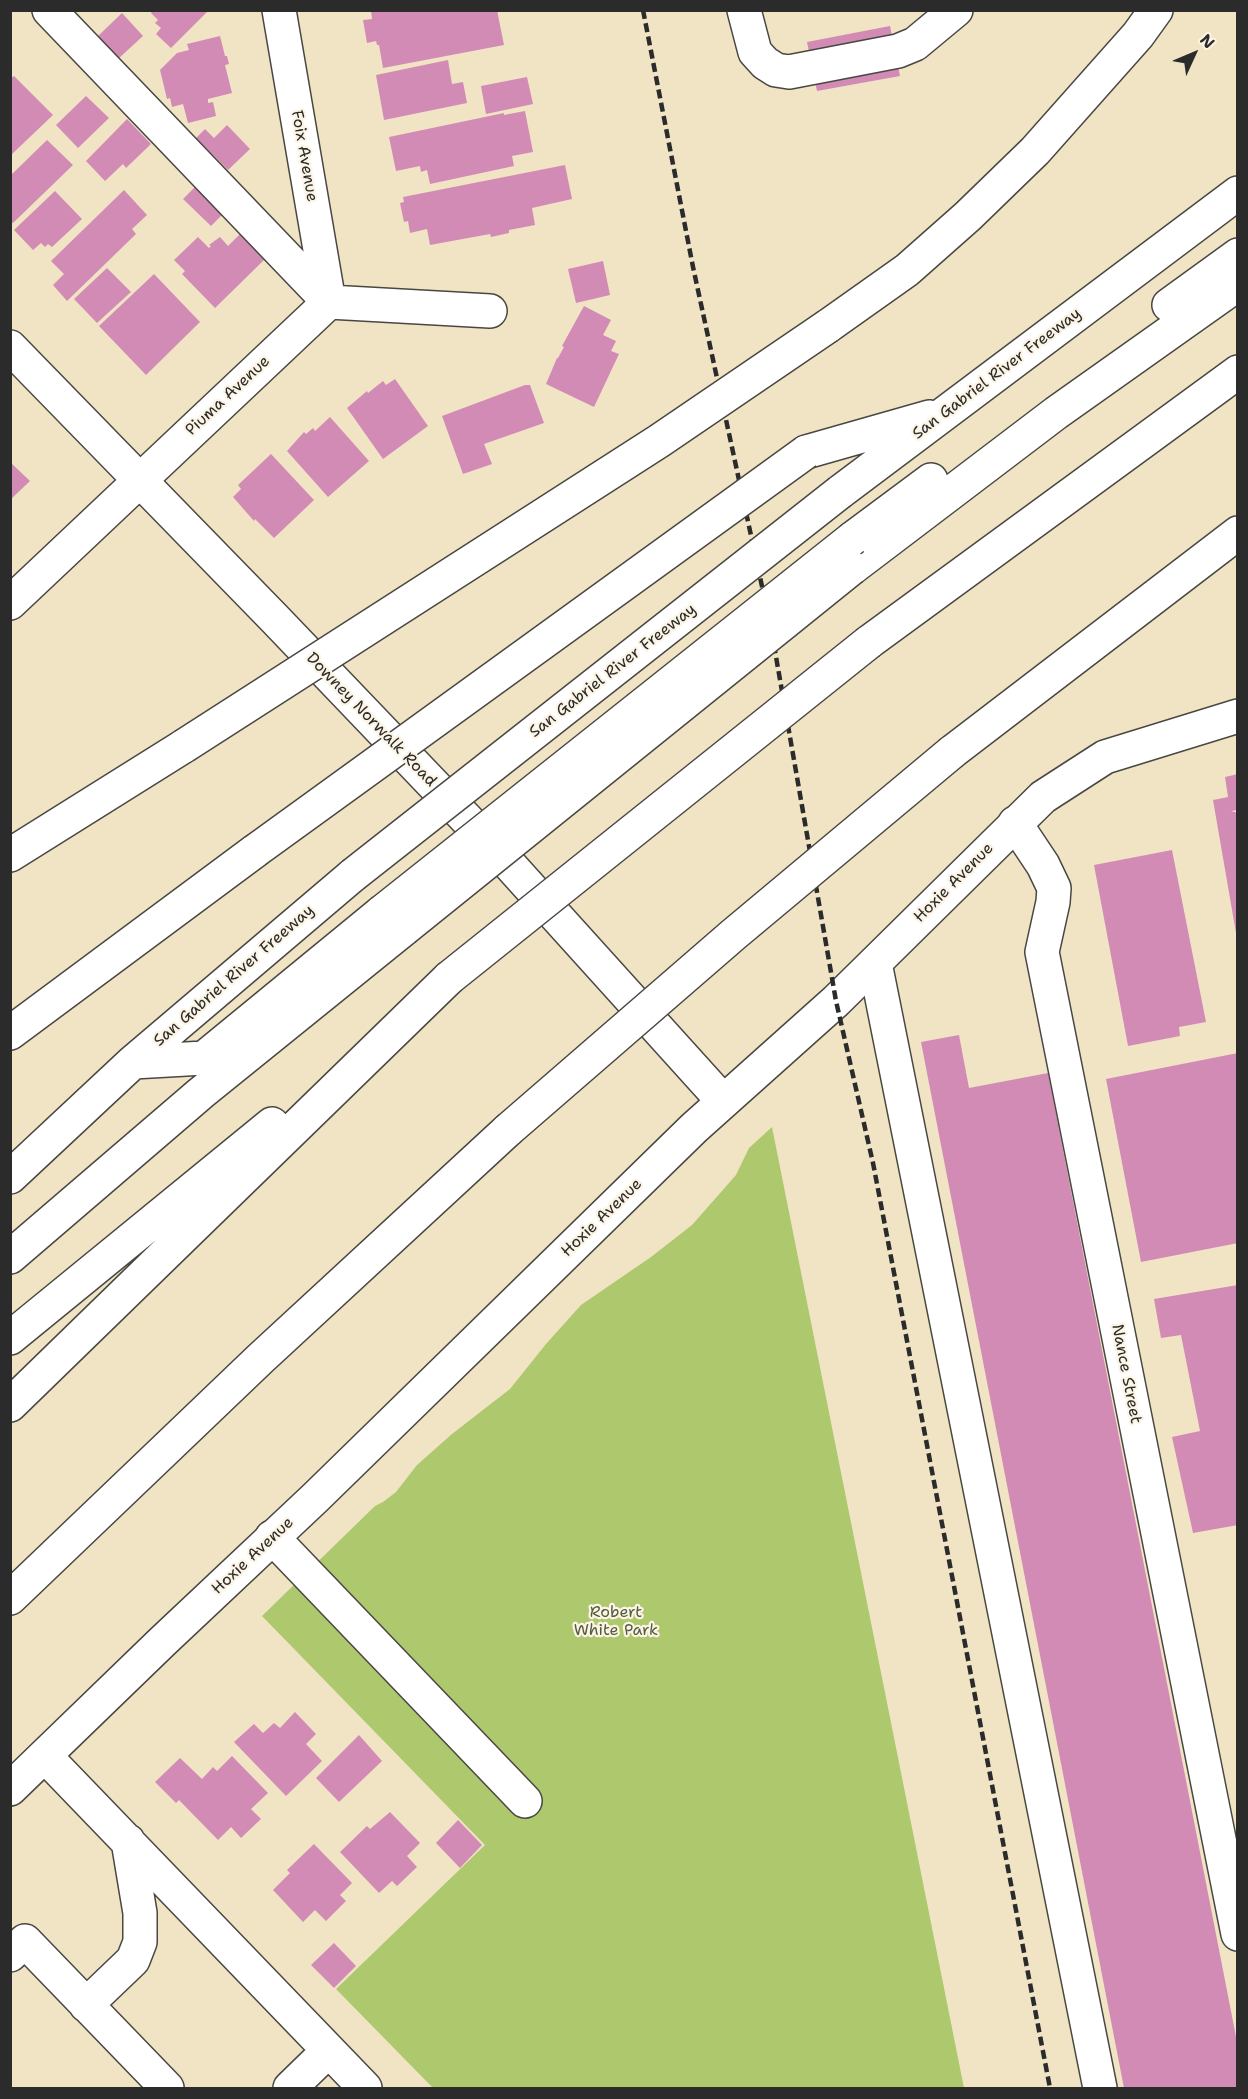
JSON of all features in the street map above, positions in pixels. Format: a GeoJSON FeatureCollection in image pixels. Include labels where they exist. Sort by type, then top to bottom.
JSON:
{"type":"FeatureCollection","features":[{"type":"Feature","properties":{"kind":"main road"},"geometry":{"type":"LineString","coordinates":[[49,10],[328,302],[490,311]]}},
{"type":"Feature","properties":{"kind":"main road","name":"Foix Avenue"},"geometry":{"type":"LineString","coordinates":[[279,10],[328,302]]}},
{"type":"Feature","properties":{"kind":"main road"},"geometry":{"type":"LineString","coordinates":[[744,10],[755,52],[765,63],[776,70],[789,72],[898,51],[915,44],[956,10]]}},
{"type":"Feature","properties":{"kind":"main road"},"geometry":{"type":"LineString","coordinates":[[10,855],[649,447],[907,270],[1035,151],[1138,35],[1156,10]]}},
{"type":"Feature","properties":{"kind":"main road","name":"San Gabriel River Freeway"},"geometry":{"type":"LineString","coordinates":[[10,1177],[133,1062],[353,875],[840,492],[1238,193]]}},
{"type":"Feature","properties":{"kind":"main road"},"geometry":{"type":"LineString","coordinates":[[133,1062],[204,1058],[393,921],[852,553],[1238,255]]}},
{"type":"Feature","properties":{"kind":"main road"},"geometry":{"type":"LineString","coordinates":[[852,553],[1238,284]]}},
{"type":"Feature","properties":{"kind":"main road","name":"Piuma Avenue"},"geometry":{"type":"LineString","coordinates":[[10,603],[328,302]]}},
{"type":"Feature","properties":{"kind":"main road","name":"Downey Norwalk Road"},"geometry":{"type":"LineString","coordinates":[[10,347],[499,853],[723,1101]]}},
{"type":"Feature","properties":{"kind":"main road"},"geometry":{"type":"LineString","coordinates":[[10,1338],[449,978],[870,642],[1238,372]]}},
{"type":"Feature","properties":{"kind":"main road"},"geometry":{"type":"LineString","coordinates":[[10,1033],[806,452],[948,412]]}},
{"type":"Feature","properties":{"kind":"main road"},"geometry":{"type":"LineString","coordinates":[[10,1598],[260,1359],[508,1130],[733,935],[952,752],[1238,533]]}},
{"type":"Feature","properties":{"kind":"main road","name":"Hoxie Avenue"},"geometry":{"type":"LineString","coordinates":[[10,1789],[315,1498],[723,1101],[837,1001],[1043,797],[1105,757],[1238,716]]}},
{"type":"Feature","properties":{"kind":"main road","name":"Nance Street"},"geometry":{"type":"LineString","coordinates":[[1015,823],[1043,865],[1054,888],[1042,952],[1238,1934]]}},
{"type":"Feature","properties":{"kind":"main road"},"geometry":{"type":"LineString","coordinates":[[10,1257],[201,1093],[393,921]]}},
{"type":"Feature","properties":{"kind":"main road"},"geometry":{"type":"LineString","coordinates":[[875,963],[1100,2088]]}},
{"type":"Feature","properties":{"kind":"main road"},"geometry":{"type":"LineString","coordinates":[[10,1405],[449,978]]}},
{"type":"Feature","properties":{"kind":"main road"},"geometry":{"type":"LineString","coordinates":[[10,1606],[87,1525]]}},
{"type":"Feature","properties":{"kind":"main road"},"geometry":{"type":"LineString","coordinates":[[272,1537],[525,1801]]}},
{"type":"Feature","properties":{"kind":"main road"},"geometry":{"type":"LineString","coordinates":[[45,1756],[365,2088]]}},
{"type":"Feature","properties":{"kind":"main road"},"geometry":{"type":"LineString","coordinates":[[86,2005],[133,1960],[140,1942],[140,1913],[128,1841]]}},
{"type":"Feature","properties":{"kind":"main road"},"geometry":{"type":"LineString","coordinates":[[10,1955],[25,1941],[168,2088]]}},
{"type":"Feature","properties":{"kind":"main road"},"geometry":{"type":"LineString","coordinates":[[290,2088],[328,2051]]}},
{"type":"Feature","properties":{"kind":"green space","name":"Robert White Park"},"geometry":{"type":"Polygon","coordinates":[[[772,1127],[964,2088],[433,2088],[336,1989],[485,1845],[262,1616],[375,1506],[396,1492],[417,1465],[452,1434],[510,1389],[581,1305],[651,1257],[692,1225],[736,1175],[749,1148],[772,1127]]]}},
{"type":"Feature","properties":{"kind":"building"},"geometry":{"type":"Polygon","coordinates":[[[153,10],[209,10],[171,48],[156,34],[161,28],[155,23],[158,20],[151,13],[153,10]]]}},
{"type":"Feature","properties":{"kind":"building"},"geometry":{"type":"Polygon","coordinates":[[[497,10],[504,45],[383,68],[379,45],[376,41],[367,43],[363,20],[372,19],[371,11],[497,10]]]}},
{"type":"Feature","properties":{"kind":"building"},"geometry":{"type":"Polygon","coordinates":[[[122,13],[143,36],[118,59],[97,37],[122,13]]]}},
{"type":"Feature","properties":{"kind":"building"},"geometry":{"type":"Polygon","coordinates":[[[890,26],[900,76],[817,91],[807,42],[890,26]]]}},
{"type":"Feature","properties":{"kind":"building"},"geometry":{"type":"Polygon","coordinates":[[[220,36],[229,64],[225,65],[232,93],[208,99],[208,103],[213,102],[216,116],[188,123],[183,104],[172,107],[170,98],[167,99],[160,70],[177,53],[189,50],[187,44],[220,36]]]}},
{"type":"Feature","properties":{"kind":"building"},"geometry":{"type":"Polygon","coordinates":[[[448,60],[452,84],[463,82],[467,103],[384,120],[376,75],[448,60]]]}},
{"type":"Feature","properties":{"kind":"building"},"geometry":{"type":"Polygon","coordinates":[[[14,76],[53,115],[10,156],[10,79],[14,76]]]}},
{"type":"Feature","properties":{"kind":"building"},"geometry":{"type":"Polygon","coordinates":[[[527,77],[533,104],[486,114],[481,86],[527,77]]]}},
{"type":"Feature","properties":{"kind":"building"},"geometry":{"type":"Polygon","coordinates":[[[86,96],[109,118],[78,148],[56,125],[86,96]]]}},
{"type":"Feature","properties":{"kind":"building"},"geometry":{"type":"Polygon","coordinates":[[[525,111],[533,152],[512,156],[514,166],[430,184],[427,170],[421,172],[420,166],[396,171],[389,137],[504,113],[504,115],[525,111]]]}},
{"type":"Feature","properties":{"kind":"building"},"geometry":{"type":"Polygon","coordinates":[[[127,119],[151,144],[126,168],[123,164],[105,181],[86,161],[127,119]]]}},
{"type":"Feature","properties":{"kind":"building"},"geometry":{"type":"Polygon","coordinates":[[[227,125],[250,149],[228,170],[196,138],[205,129],[214,138],[227,125]]]}},
{"type":"Feature","properties":{"kind":"building"},"geometry":{"type":"Polygon","coordinates":[[[47,140],[73,165],[13,223],[10,221],[10,176],[47,140]]]}},
{"type":"Feature","properties":{"kind":"building"},"geometry":{"type":"Polygon","coordinates":[[[565,165],[572,199],[532,208],[535,225],[509,230],[509,233],[491,237],[490,234],[430,245],[427,229],[410,233],[408,221],[404,222],[400,203],[404,202],[403,197],[565,165]]]}},
{"type":"Feature","properties":{"kind":"building"},"geometry":{"type":"Polygon","coordinates":[[[206,176],[234,203],[211,226],[183,199],[206,176]]]}},
{"type":"Feature","properties":{"kind":"building"},"geometry":{"type":"Polygon","coordinates":[[[124,190],[147,215],[132,229],[136,234],[67,301],[53,285],[64,274],[51,261],[124,190]]]}},
{"type":"Feature","properties":{"kind":"building"},"geometry":{"type":"Polygon","coordinates":[[[55,191],[82,219],[52,247],[48,244],[45,247],[41,243],[33,250],[14,230],[55,191]]]}},
{"type":"Feature","properties":{"kind":"building"},"geometry":{"type":"Polygon","coordinates":[[[240,234],[264,260],[215,308],[182,274],[185,271],[174,260],[198,237],[209,248],[211,246],[209,245],[220,237],[228,246],[240,234]]]}},
{"type":"Feature","properties":{"kind":"building"},"geometry":{"type":"Polygon","coordinates":[[[603,261],[610,295],[576,303],[568,269],[603,261]]]}},
{"type":"Feature","properties":{"kind":"building"},"geometry":{"type":"Polygon","coordinates":[[[107,268],[131,292],[97,323],[74,299],[107,268]]]}},
{"type":"Feature","properties":{"kind":"building"},"geometry":{"type":"Polygon","coordinates":[[[154,274],[200,322],[146,375],[99,326],[154,274]]]}},
{"type":"Feature","properties":{"kind":"building"},"geometry":{"type":"Polygon","coordinates":[[[584,306],[611,320],[603,335],[616,341],[611,351],[619,354],[594,407],[546,384],[564,347],[562,346],[584,306]]]}},
{"type":"Feature","properties":{"kind":"building"},"geometry":{"type":"Polygon","coordinates":[[[395,379],[428,426],[383,459],[347,408],[383,381],[386,385],[395,379]]]}},
{"type":"Feature","properties":{"kind":"building"},"geometry":{"type":"Polygon","coordinates":[[[530,385],[544,423],[484,444],[492,464],[463,474],[442,416],[530,385]]]}},
{"type":"Feature","properties":{"kind":"building"},"geometry":{"type":"Polygon","coordinates":[[[330,417],[369,461],[328,497],[287,451],[304,432],[306,434],[313,428],[315,431],[330,417]]]}},
{"type":"Feature","properties":{"kind":"building"},"geometry":{"type":"Polygon","coordinates":[[[271,454],[314,500],[274,538],[255,519],[254,521],[233,497],[241,489],[238,485],[271,454]]]}},
{"type":"Feature","properties":{"kind":"building"},"geometry":{"type":"Polygon","coordinates":[[[10,462],[30,481],[10,500],[10,462]]]}},
{"type":"Feature","properties":{"kind":"building"},"geometry":{"type":"Polygon","coordinates":[[[1238,774],[1238,810],[1231,811],[1238,813],[1236,933],[1213,800],[1228,797],[1225,777],[1238,774]]]}},
{"type":"Feature","properties":{"kind":"building"},"geometry":{"type":"Polygon","coordinates":[[[1172,850],[1206,1022],[1179,1027],[1180,1036],[1128,1046],[1094,865],[1172,850]]]}},
{"type":"Feature","properties":{"kind":"building"},"geometry":{"type":"Polygon","coordinates":[[[959,1035],[969,1088],[1048,1073],[1238,2047],[1238,2088],[1124,2088],[921,1042],[959,1035]]]}},
{"type":"Feature","properties":{"kind":"building"},"geometry":{"type":"Polygon","coordinates":[[[1238,1053],[1238,1243],[1141,1262],[1106,1079],[1238,1053]]]}},
{"type":"Feature","properties":{"kind":"building"},"geometry":{"type":"Polygon","coordinates":[[[1238,1285],[1238,1525],[1193,1533],[1172,1437],[1200,1431],[1181,1335],[1161,1338],[1154,1299],[1238,1285]]]}},
{"type":"Feature","properties":{"kind":"building"},"geometry":{"type":"Polygon","coordinates":[[[295,1712],[316,1734],[306,1744],[322,1761],[286,1796],[234,1742],[254,1724],[263,1733],[274,1723],[280,1728],[295,1712]]]}},
{"type":"Feature","properties":{"kind":"building"},"geometry":{"type":"Polygon","coordinates":[[[359,1735],[382,1761],[339,1802],[316,1778],[359,1735]]]}},
{"type":"Feature","properties":{"kind":"building"},"geometry":{"type":"Polygon","coordinates":[[[232,1756],[268,1793],[251,1809],[261,1819],[241,1838],[231,1827],[218,1840],[179,1800],[176,1803],[155,1782],[180,1758],[202,1779],[213,1767],[217,1771],[232,1756]]]}},
{"type":"Feature","properties":{"kind":"building"},"geometry":{"type":"Polygon","coordinates":[[[390,1812],[420,1843],[407,1856],[417,1867],[397,1886],[392,1881],[379,1893],[340,1852],[367,1826],[370,1829],[390,1812]]]}},
{"type":"Feature","properties":{"kind":"building"},"geometry":{"type":"Polygon","coordinates":[[[458,1820],[482,1845],[460,1868],[436,1843],[458,1820]]]}},
{"type":"Feature","properties":{"kind":"building"},"geometry":{"type":"Polygon","coordinates":[[[314,1844],[352,1883],[340,1895],[346,1901],[326,1921],[315,1910],[303,1922],[273,1890],[290,1873],[287,1870],[314,1844]]]}},
{"type":"Feature","properties":{"kind":"building"},"geometry":{"type":"Polygon","coordinates":[[[334,1943],[356,1966],[334,1988],[311,1965],[334,1943]]]}},
{"type":"Feature","properties":{"kind":"railway"},"geometry":{"type":"LineString","coordinates":[[643,10],[693,267],[771,628],[836,1001],[873,1163],[1050,2088]]}}]}
